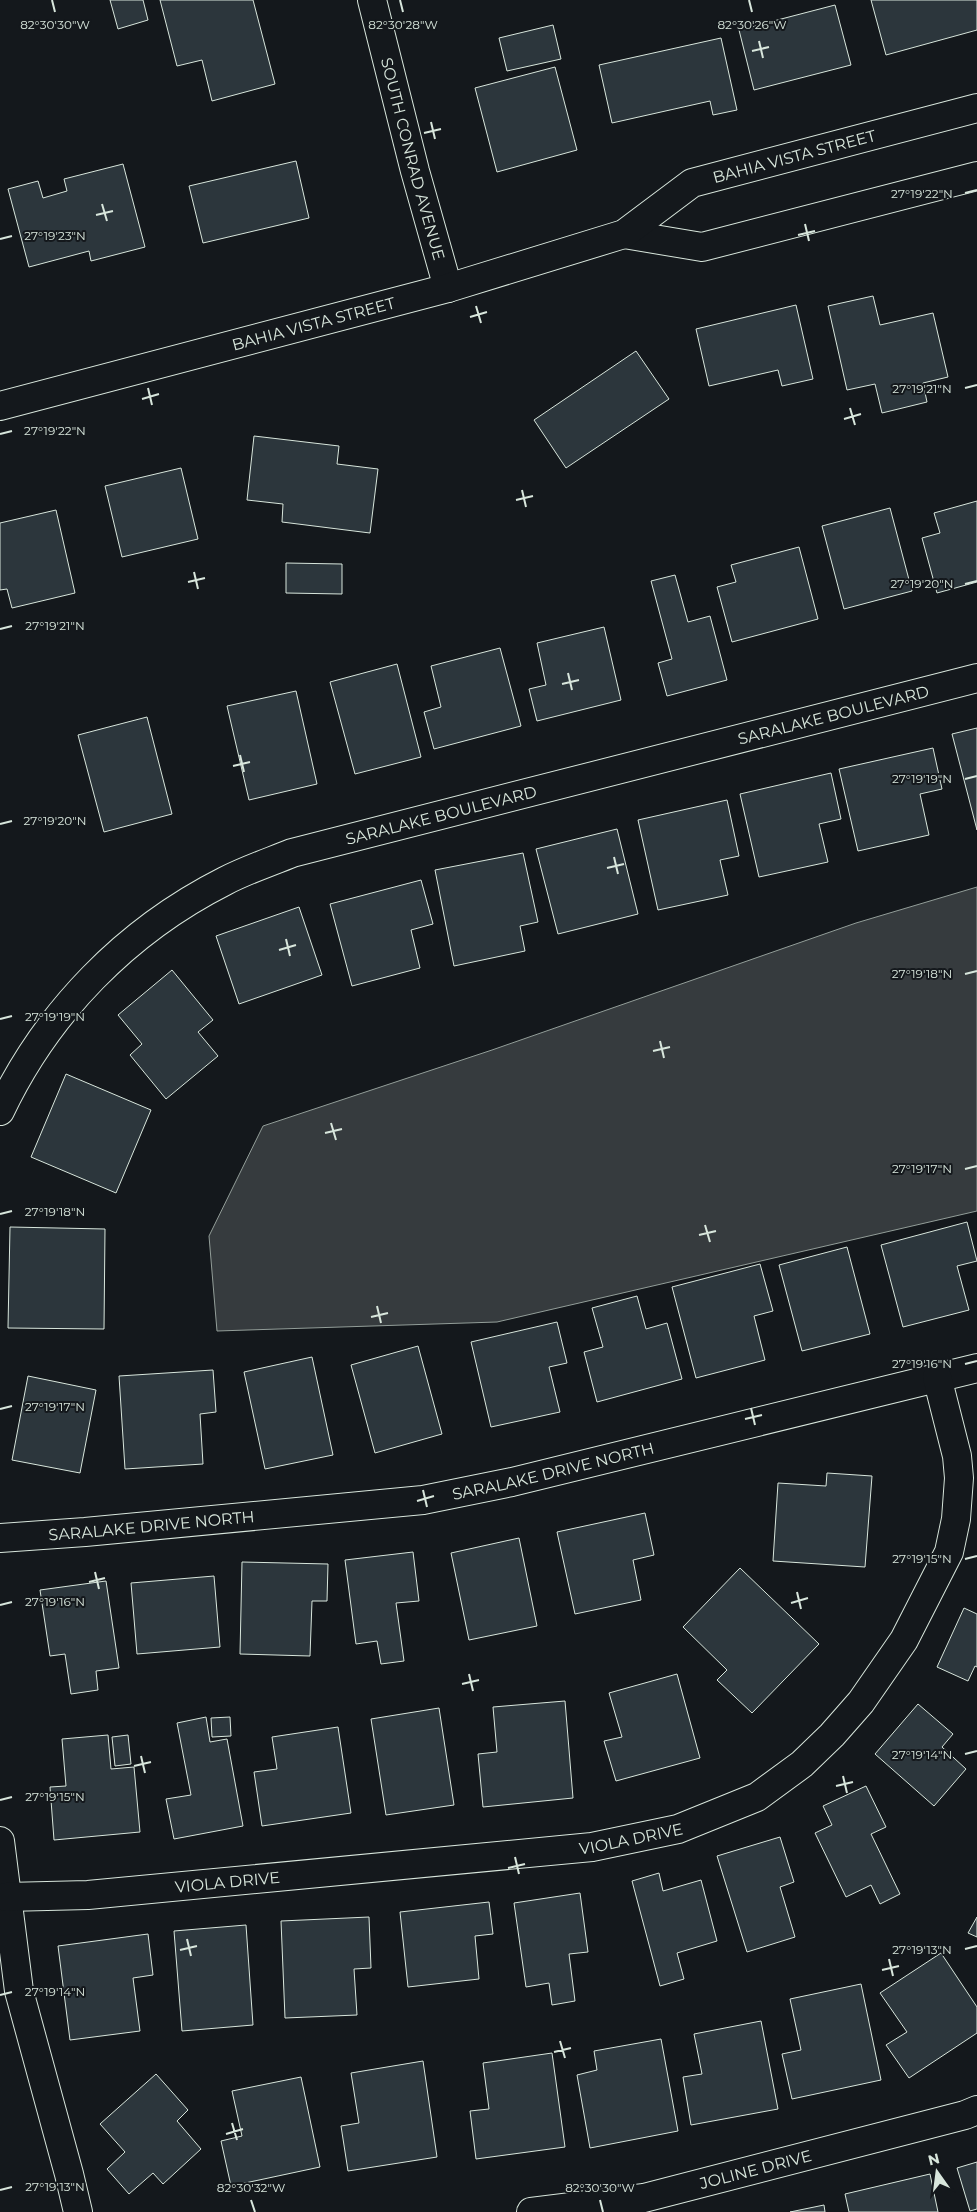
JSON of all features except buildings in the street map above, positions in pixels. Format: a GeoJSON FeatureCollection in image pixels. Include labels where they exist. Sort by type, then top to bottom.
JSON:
{"type":"FeatureCollection","features":[{"type":"Feature","properties":{"kind":"street","name":"SOUTH CONRAD AVENUE"},"geometry":{"type":"LineString","coordinates":[[372,0],[415,172],[448,288]]}},
{"type":"Feature","properties":{"kind":"street","name":"BAHIA VISTA STREET"},"geometry":{"type":"LineString","coordinates":[[0,406],[448,288],[624,234],[692,182],[977,108]]}},
{"type":"Feature","properties":{"kind":"street","name":"BAHIA VISTA STREET"},"geometry":{"type":"LineString","coordinates":[[624,234],[702,247],[977,176]]}},
{"type":"Feature","properties":{"kind":"street","name":"SARALAKE BOULEVARD"},"geometry":{"type":"LineString","coordinates":[[0,1111],[34,1049],[92,976],[164,916],[226,880],[292,853],[977,678]]}},
{"type":"Feature","properties":{"kind":"street","name":"SARALAKE DRIVE NORTH"},"geometry":{"type":"LineString","coordinates":[[0,1538],[85,1532],[423,1500],[512,1482],[977,1368]]}},
{"type":"Feature","properties":{"kind":"street","name":"VIOLA DRIVE"},"geometry":{"type":"LineString","coordinates":[[6,1898],[88,1894],[592,1847],[678,1829],[757,1797],[802,1764],[832,1735],[861,1702],[904,1640],[949,1552],[956,1519],[957,1456],[937,1378]]}},
{"type":"Feature","properties":{"kind":"street"},"geometry":{"type":"LineString","coordinates":[[0,1841],[18,1990],[78,2212]]}},
{"type":"Feature","properties":{"kind":"street","name":"JOLINE DRIVE"},"geometry":{"type":"LineString","coordinates":[[531,2212],[644,2198],[965,2115],[977,2110]]}},
{"type":"Feature","properties":{"kind":"shaded area"},"geometry":{"type":"Polygon","coordinates":[[[977,887],[977,1211],[497,1322],[217,1331],[209,1236],[263,1126],[492,1050],[856,923],[977,887]]]}}]}
